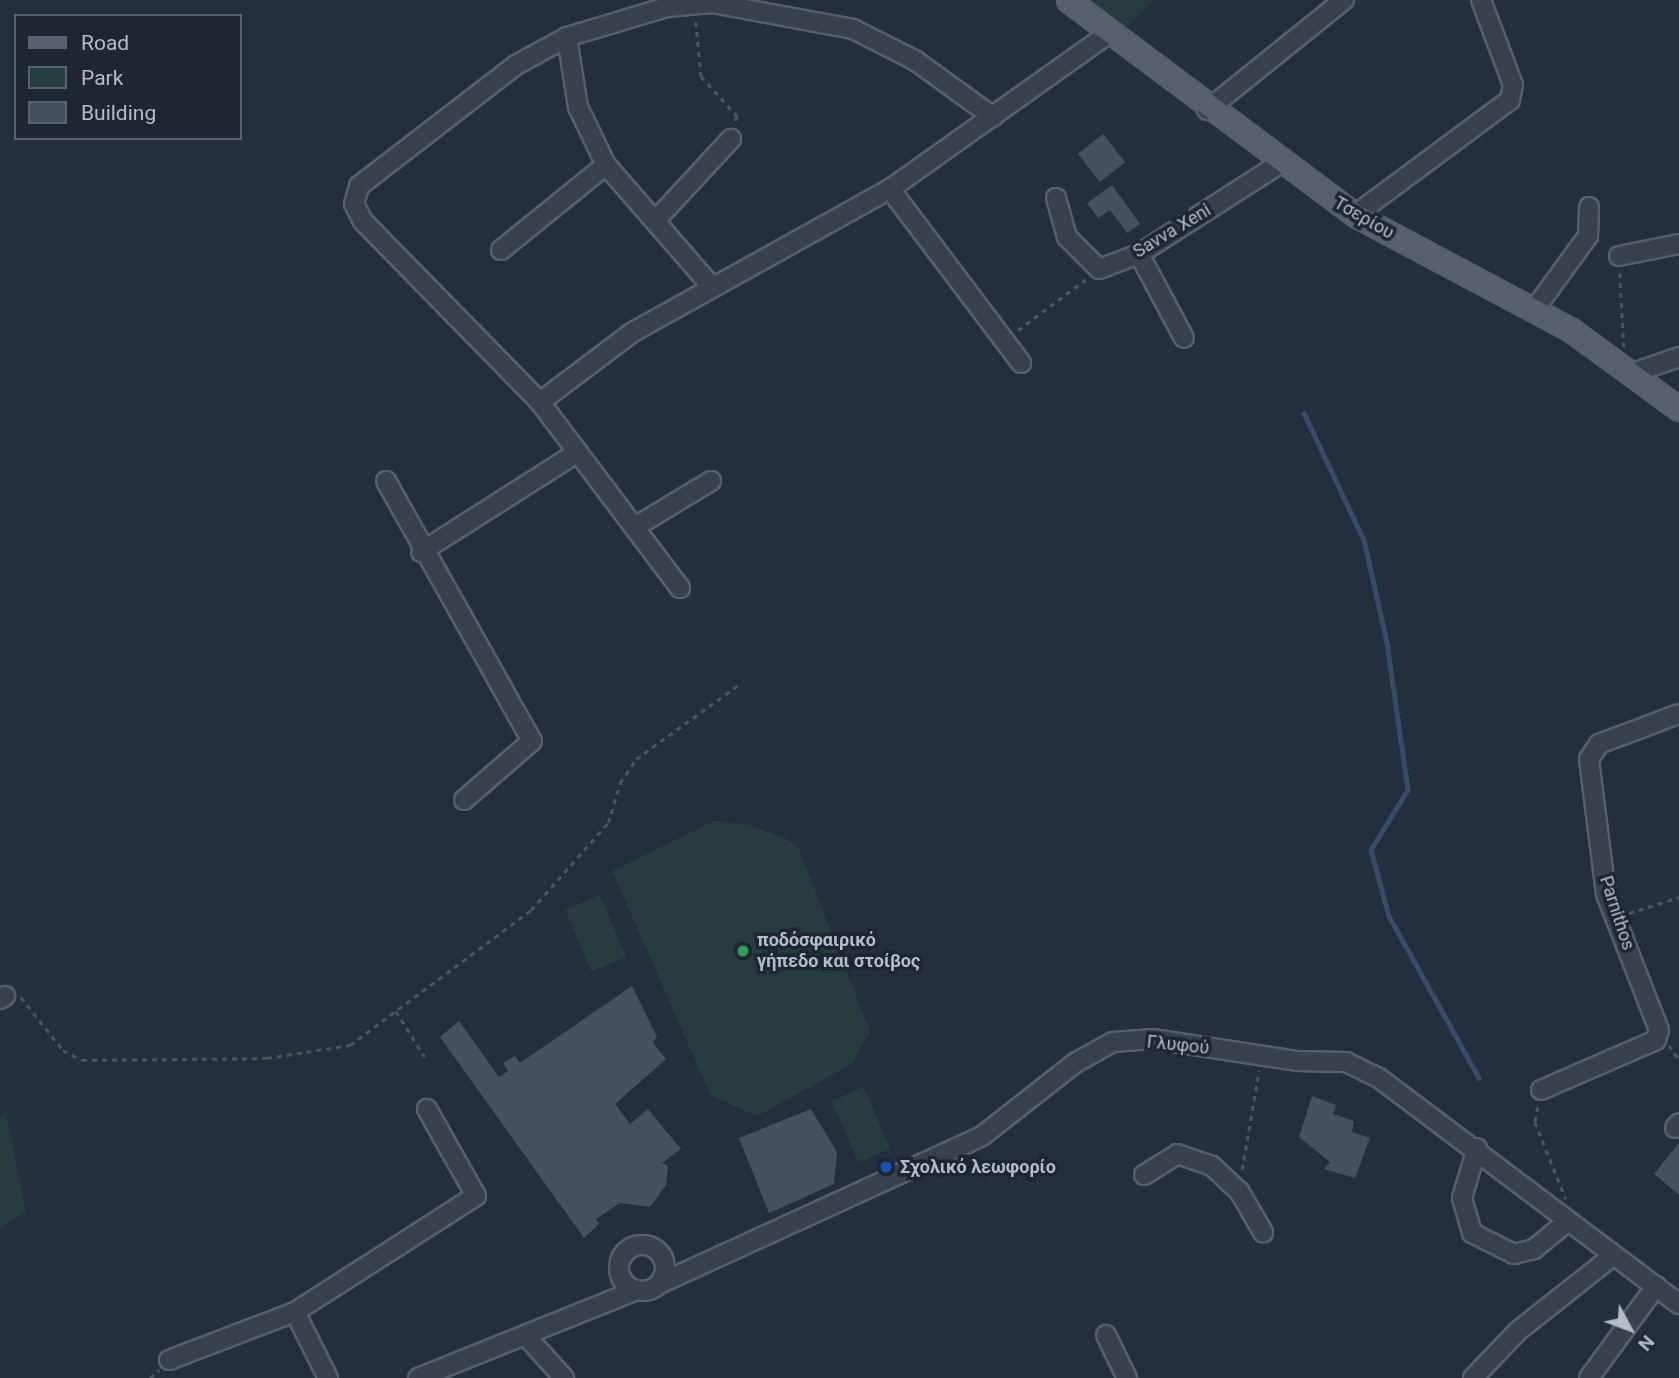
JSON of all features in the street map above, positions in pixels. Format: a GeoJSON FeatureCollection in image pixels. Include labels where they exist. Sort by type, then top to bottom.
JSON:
{"type":"FeatureCollection","features":[{"type":"Feature","properties":{"kind":"main road","name":"Τσερίου"},"geometry":{"type":"LineString","coordinates":[[1068,0],[1279,164],[1355,215],[1534,310],[1679,408]]}},
{"type":"Feature","properties":{"kind":"street"},"geometry":{"type":"LineString","coordinates":[[1207,110],[1344,0]]}},
{"type":"Feature","properties":{"kind":"street"},"geometry":{"type":"LineString","coordinates":[[1355,215],[1510,100],[1513,85],[1480,0]]}},
{"type":"Feature","properties":{"kind":"street"},"geometry":{"type":"LineString","coordinates":[[680,588],[540,402],[363,221],[354,197],[388,160],[479,90],[567,37],[612,21],[695,5],[792,13],[853,29],[916,61],[993,117]]}},
{"type":"Feature","properties":{"kind":"street"},"geometry":{"type":"LineString","coordinates":[[540,402],[633,332],[712,287],[801,243],[890,188],[1111,32]]}},
{"type":"Feature","properties":{"kind":"street"},"geometry":{"type":"LineString","coordinates":[[567,37],[578,107],[606,165],[712,287]]}},
{"type":"Feature","properties":{"kind":"street"},"geometry":{"type":"LineString","coordinates":[[655,221],[731,139]]}},
{"type":"Feature","properties":{"kind":"street","name":"Savva Xeni"},"geometry":{"type":"LineString","coordinates":[[1099,269],[1139,254],[1279,164]]}},
{"type":"Feature","properties":{"kind":"street"},"geometry":{"type":"LineString","coordinates":[[501,250],[606,165]]}},
{"type":"Feature","properties":{"kind":"street"},"geometry":{"type":"LineString","coordinates":[[890,188],[1021,363]]}},
{"type":"Feature","properties":{"kind":"street"},"geometry":{"type":"LineString","coordinates":[[1056,198],[1067,237],[1099,269]]}},
{"type":"Feature","properties":{"kind":"street"},"geometry":{"type":"LineString","coordinates":[[1534,310],[1588,236],[1590,207]]}},
{"type":"Feature","properties":{"kind":"street"},"geometry":{"type":"LineString","coordinates":[[1619,256],[1679,244]]}},
{"type":"Feature","properties":{"kind":"street"},"geometry":{"type":"LineString","coordinates":[[1139,254],[1184,338]]}},
{"type":"Feature","properties":{"kind":"street"},"geometry":{"type":"LineString","coordinates":[[1628,372],[1679,357]]}},
{"type":"Feature","properties":{"kind":"street"},"geometry":{"type":"LineString","coordinates":[[421,552],[578,452]]}},
{"type":"Feature","properties":{"kind":"street"},"geometry":{"type":"LineString","coordinates":[[386,481],[421,552],[532,741],[464,800]]}},
{"type":"Feature","properties":{"kind":"street"},"geometry":{"type":"LineString","coordinates":[[635,527],[711,481]]}},
{"type":"Feature","properties":{"kind":"street","name":"Parnithos"},"geometry":{"type":"LineString","coordinates":[[1541,1090],[1656,1040],[1659,1030],[1615,917],[1600,857],[1590,759],[1599,744],[1679,714]]}},
{"type":"Feature","properties":{"kind":"street","name":"Γλυφού"},"geometry":{"type":"LineString","coordinates":[[659,1284],[982,1136],[1075,1063],[1113,1042],[1153,1040],[1262,1056],[1346,1062],[1393,1085],[1477,1148],[1573,1226],[1679,1304]]}},
{"type":"Feature","properties":{"kind":"street"},"geometry":{"type":"LineString","coordinates":[[169,1360],[295,1312],[476,1196],[427,1109]]}},
{"type":"Feature","properties":{"kind":"street"},"geometry":{"type":"LineString","coordinates":[[1477,1148],[1462,1198],[1472,1233],[1514,1254],[1534,1250],[1573,1226]]}},
{"type":"Feature","properties":{"kind":"street"},"geometry":{"type":"LineString","coordinates":[[1144,1175],[1177,1154],[1212,1166],[1239,1191],[1263,1232]]}},
{"type":"Feature","properties":{"kind":"street"},"geometry":{"type":"LineString","coordinates":[[418,1378],[637,1290],[659,1284],[665,1273],[659,1251],[636,1245],[620,1262],[620,1274],[637,1290]]}},
{"type":"Feature","properties":{"kind":"street"},"geometry":{"type":"LineString","coordinates":[[1473,1378],[1518,1331],[1614,1255]]}},
{"type":"Feature","properties":{"kind":"street"},"geometry":{"type":"LineString","coordinates":[[1589,1378],[1656,1286]]}},
{"type":"Feature","properties":{"kind":"street"},"geometry":{"type":"LineString","coordinates":[[295,1312],[328,1378]]}},
{"type":"Feature","properties":{"kind":"street"},"geometry":{"type":"LineString","coordinates":[[1106,1335],[1126,1378]]}},
{"type":"Feature","properties":{"kind":"street"},"geometry":{"type":"LineString","coordinates":[[526,1336],[564,1378]]}},
{"type":"Feature","properties":{"kind":"path"},"geometry":{"type":"LineString","coordinates":[[695,5],[701,76],[737,116],[731,139]]}},
{"type":"Feature","properties":{"kind":"path"},"geometry":{"type":"LineString","coordinates":[[1619,256],[1628,372]]}},
{"type":"Feature","properties":{"kind":"path"},"geometry":{"type":"LineString","coordinates":[[1004,341],[1099,269]]}},
{"type":"Feature","properties":{"kind":"path"},"geometry":{"type":"LineString","coordinates":[[2,997],[26,1000],[63,1050],[82,1060],[267,1058],[350,1045],[530,910],[608,823],[621,783],[636,760],[741,683]]}},
{"type":"Feature","properties":{"kind":"path"},"geometry":{"type":"LineString","coordinates":[[1615,917],[1679,897]]}},
{"type":"Feature","properties":{"kind":"path"},"geometry":{"type":"LineString","coordinates":[[396,1011],[425,1057]]}},
{"type":"Feature","properties":{"kind":"path"},"geometry":{"type":"LineString","coordinates":[[1239,1191],[1262,1056]]}},
{"type":"Feature","properties":{"kind":"path"},"geometry":{"type":"LineString","coordinates":[[1541,1090],[1535,1122],[1573,1226]]}},
{"type":"Feature","properties":{"kind":"green space"},"geometry":{"type":"Polygon","coordinates":[[[1083,0],[1154,0],[1123,30],[1083,0]]]}},
{"type":"Feature","properties":{"kind":"green space","name":"ποδόσφαιρικό γήπεδο και στοίβος"},"geometry":{"type":"Polygon","coordinates":[[[714,821],[751,825],[797,844],[870,1031],[852,1064],[757,1116],[711,1096],[612,871],[714,821]]]}},
{"type":"Feature","properties":{"kind":"green space"},"geometry":{"type":"Polygon","coordinates":[[[600,895],[626,957],[591,972],[565,910],[600,895]]]}},
{"type":"Feature","properties":{"kind":"green space"},"geometry":{"type":"Polygon","coordinates":[[[864,1087],[890,1149],[858,1162],[832,1101],[864,1087]]]}},
{"type":"Feature","properties":{"kind":"green space"},"geometry":{"type":"Polygon","coordinates":[[[6,1112],[26,1212],[0,1228],[0,1117],[6,1112]]]}},
{"type":"Feature","properties":{"kind":"building"},"geometry":{"type":"Polygon","coordinates":[[[1103,134],[1125,162],[1100,182],[1078,154],[1103,134]]]}},
{"type":"Feature","properties":{"kind":"building"},"geometry":{"type":"Polygon","coordinates":[[[1112,185],[1140,224],[1127,233],[1110,210],[1098,218],[1087,203],[1112,185]]]}},
{"type":"Feature","properties":{"kind":"building"},"geometry":{"type":"Polygon","coordinates":[[[632,986],[657,1037],[653,1043],[666,1059],[615,1104],[630,1124],[648,1109],[681,1149],[662,1163],[668,1166],[666,1185],[650,1207],[620,1203],[596,1219],[599,1224],[584,1238],[440,1037],[459,1021],[499,1077],[508,1071],[503,1063],[515,1056],[520,1063],[632,986]]]}},
{"type":"Feature","properties":{"kind":"building"},"geometry":{"type":"Polygon","coordinates":[[[1312,1096],[1336,1105],[1333,1114],[1354,1121],[1352,1132],[1370,1138],[1355,1178],[1324,1169],[1330,1162],[1299,1137],[1312,1096]]]}},
{"type":"Feature","properties":{"kind":"building"},"geometry":{"type":"Polygon","coordinates":[[[811,1109],[837,1152],[834,1184],[769,1213],[739,1138],[811,1109]]]}},
{"type":"Feature","properties":{"kind":"building"},"geometry":{"type":"Polygon","coordinates":[[[1679,1143],[1679,1195],[1654,1174],[1679,1143]]]}},
{"type":"Feature","properties":{"kind":"waterway"},"geometry":{"type":"LineString","coordinates":[[1304,413],[1364,540],[1387,642],[1408,790],[1371,850],[1389,916],[1479,1078]]}},
{"type":"Feature","properties":{"kind":"place","name":"ποδόσφαιρικό γήπεδο και στοίβος"},"geometry":{"type":"Point","coordinates":[743,951]}},
{"type":"Feature","properties":{"kind":"place","name":"Σχολικό λεωφορίο"},"geometry":{"type":"Point","coordinates":[886,1167]}}]}
